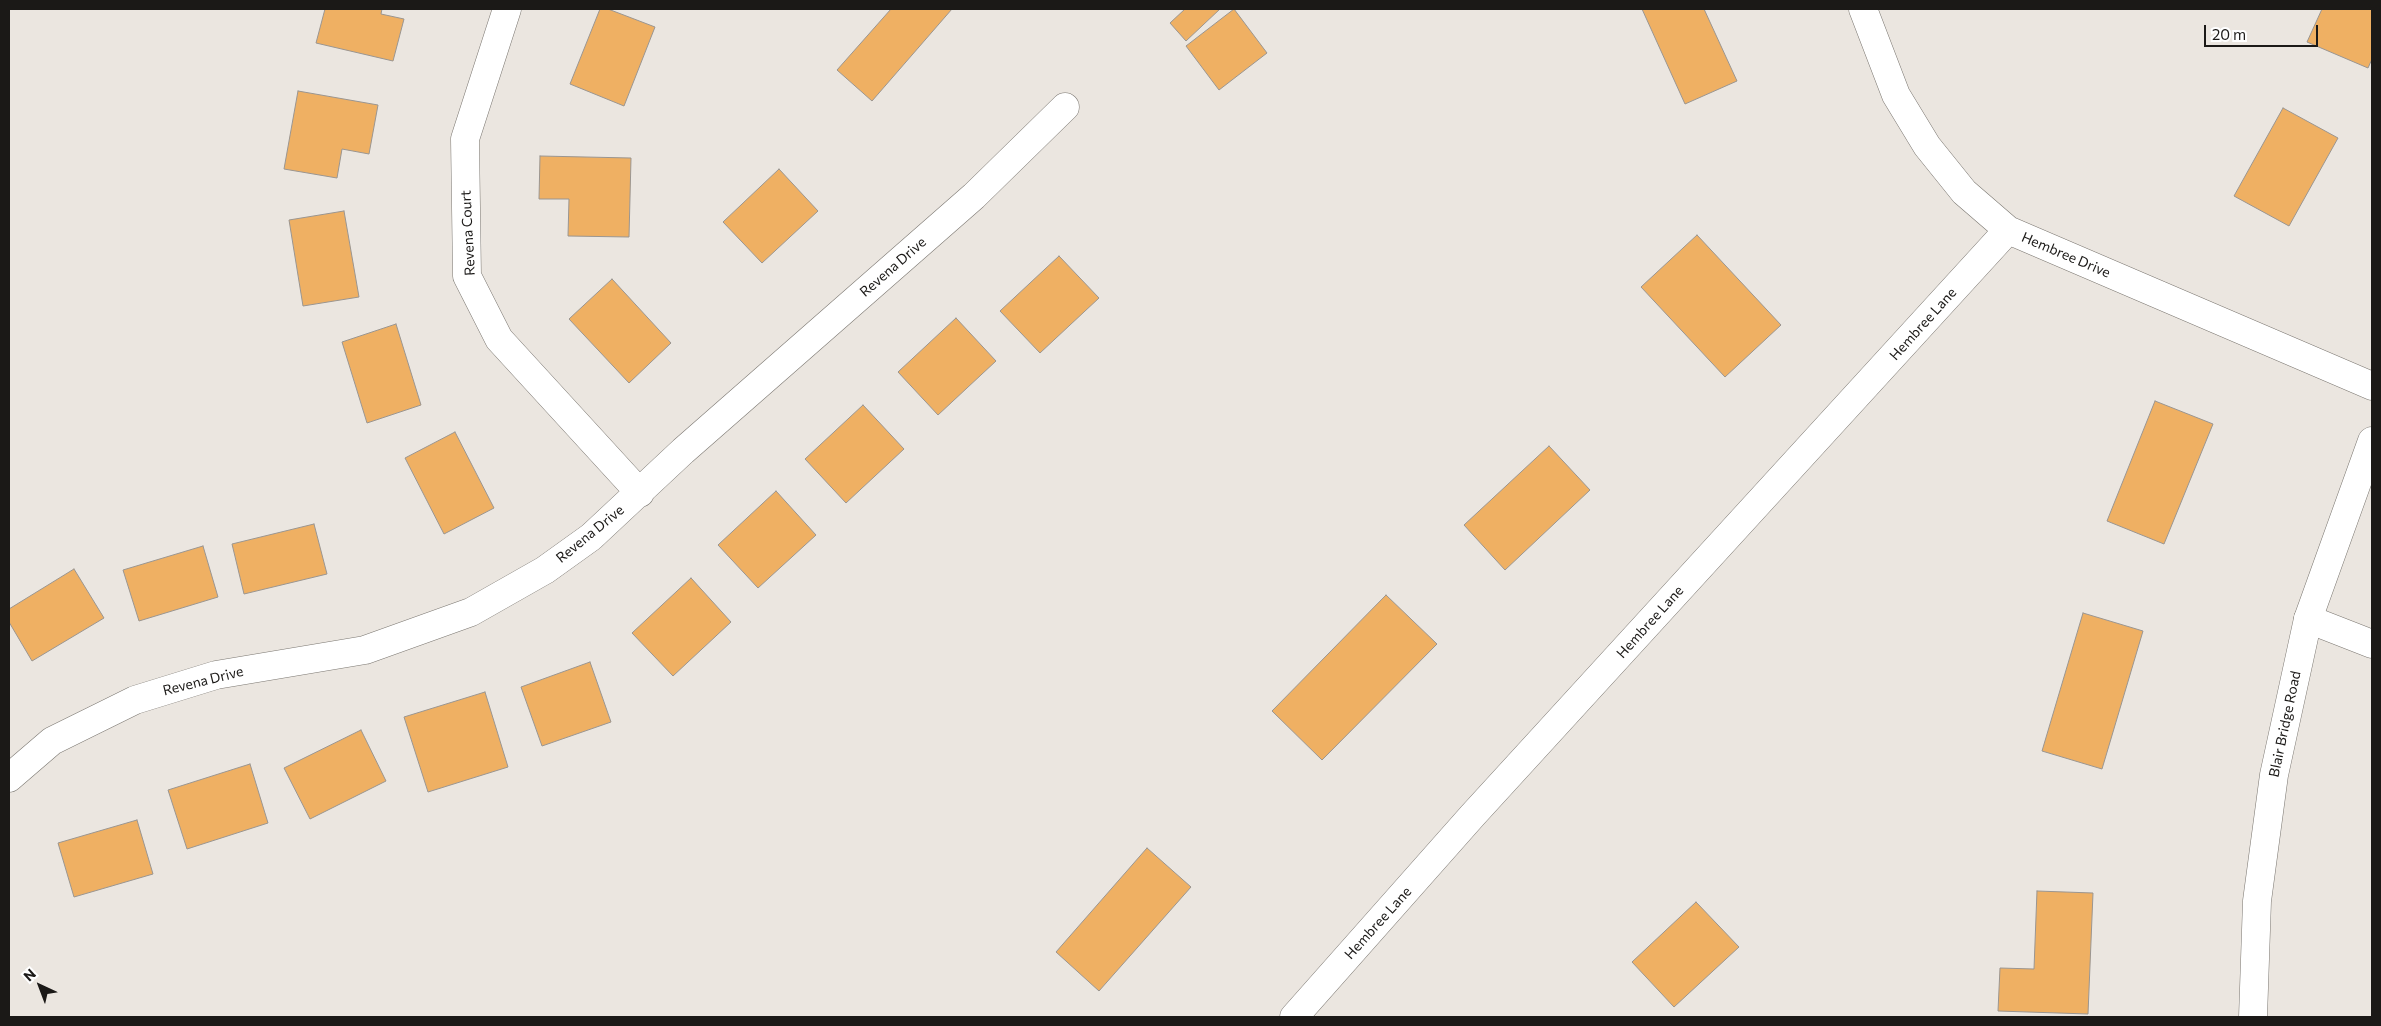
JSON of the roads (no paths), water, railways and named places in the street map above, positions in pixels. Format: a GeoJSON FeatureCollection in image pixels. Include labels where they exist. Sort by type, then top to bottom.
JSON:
{"type":"FeatureCollection","features":[{"type":"Feature","properties":{"kind":"street","name":"Revena Court"},"geometry":{"type":"LineString","coordinates":[[507,9],[464,139],[467,276],[499,339],[640,493]]}},
{"type":"Feature","properties":{"kind":"street","name":"Hembree Drive"},"geometry":{"type":"LineString","coordinates":[[1863,9],[1896,96],[1928,146],[1964,192],[2008,230],[2372,386]]}},
{"type":"Feature","properties":{"kind":"street","name":"Revena Drive"},"geometry":{"type":"LineString","coordinates":[[9,778],[52,741],[134,700],[216,675],[365,650],[470,612],[552,564],[591,536],[640,493],[683,451],[974,196],[1065,107]]}},
{"type":"Feature","properties":{"kind":"street","name":"Hembree Lane"},"geometry":{"type":"LineString","coordinates":[[1294,1017],[1472,816],[2008,230]]}},
{"type":"Feature","properties":{"kind":"street","name":"Blair Bridge Road"},"geometry":{"type":"LineString","coordinates":[[2253,1017],[2257,902],[2272,784],[2308,619],[2372,442]]}},
{"type":"Feature","properties":{"kind":"street"},"geometry":{"type":"LineString","coordinates":[[2308,619],[2372,644]]}}]}
